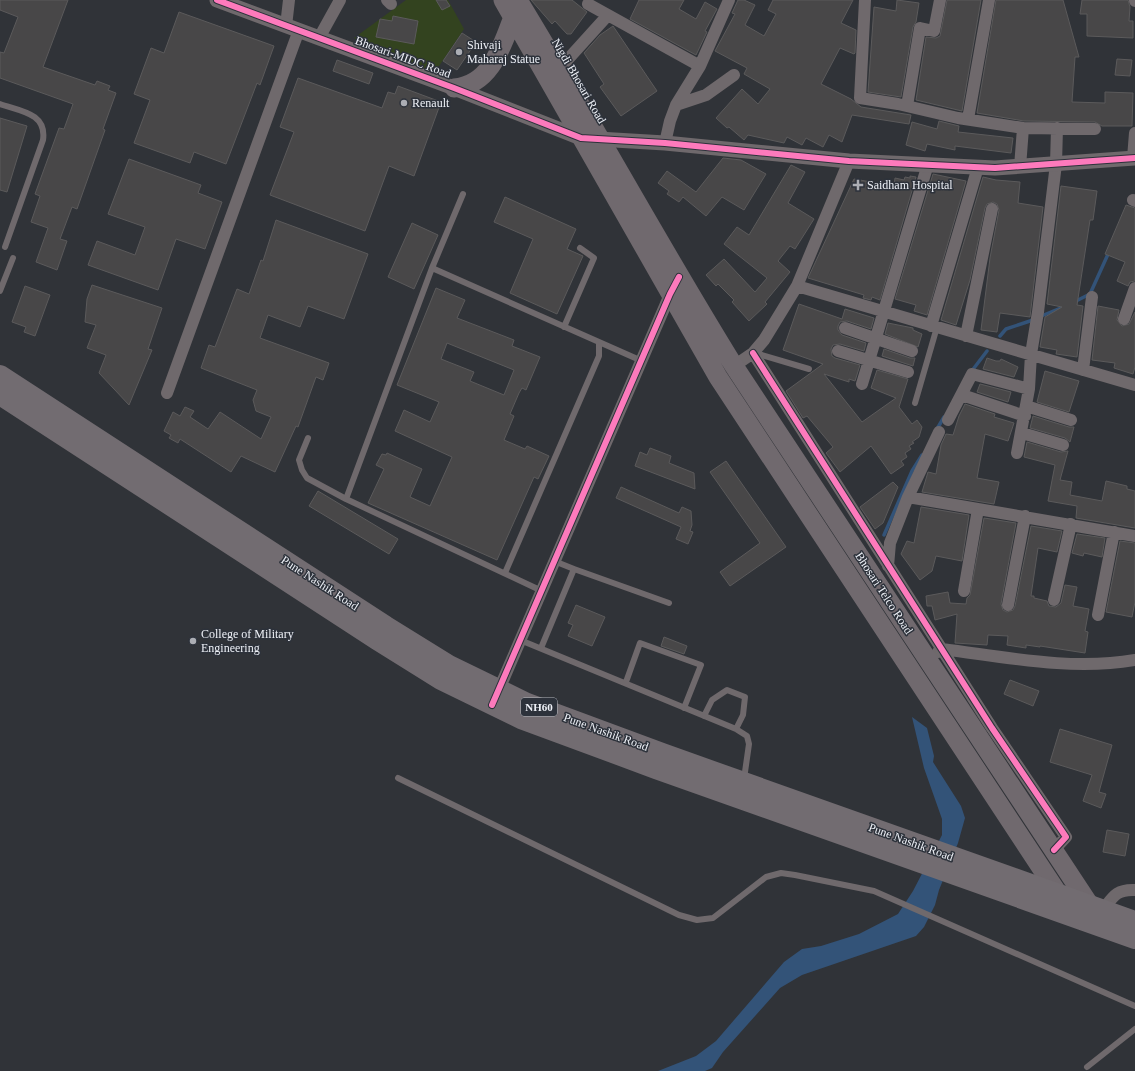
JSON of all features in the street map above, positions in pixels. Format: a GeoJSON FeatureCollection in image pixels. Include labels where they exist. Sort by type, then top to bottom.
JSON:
{"type":"FeatureCollection","features":[{"type":"Feature","properties":{"kind":"highway","name":"Pune Nashik Road"},"geometry":{"type":"LineString","coordinates":[[0,375],[386,626],[450,665],[495,697],[521,719],[656,769],[1135,939]]}},
{"type":"Feature","properties":{"kind":"highway","name":"Pune Nashik Road"},"geometry":{"type":"LineString","coordinates":[[0,395],[441,680],[495,697],[527,703],[1097,909],[1135,921]]}},
{"type":"Feature","properties":{"kind":"main road","name":"Nigdi Bhosari Road"},"geometry":{"type":"LineString","coordinates":[[503,0],[515,8],[560,68],[679,277]]}},
{"type":"Feature","properties":{"kind":"main road","name":"Nigdi Bhosari Road"},"geometry":{"type":"LineString","coordinates":[[515,8],[581,138],[670,294]]}},
{"type":"Feature","properties":{"kind":"main road"},"geometry":{"type":"LineString","coordinates":[[454,88],[472,84],[488,69],[502,46],[515,8]]}},
{"type":"Feature","properties":{"kind":"main road","name":"Bhosari Telco Road"},"geometry":{"type":"LineString","coordinates":[[679,277],[734,366],[884,593],[934,654],[1054,850],[1097,909]]}},
{"type":"Feature","properties":{"kind":"main road","name":"Bhosari Telco Road"},"geometry":{"type":"LineString","coordinates":[[670,294],[718,377],[1059,895]]}},
{"type":"Feature","properties":{"kind":"street","name":"Bhosari-MIDC Road"},"geometry":{"type":"LineString","coordinates":[[217,0],[235,3],[292,28],[454,88],[581,138],[665,143],[849,160],[978,167],[1020,167],[1134,158]]}},
{"type":"Feature","properties":{"kind":"street"},"geometry":{"type":"LineString","coordinates":[[167,393],[292,28],[289,0]]}},
{"type":"Feature","properties":{"kind":"street"},"geometry":{"type":"LineString","coordinates":[[319,38],[340,0]]}},
{"type":"Feature","properties":{"kind":"street"},"geometry":{"type":"LineString","coordinates":[[665,143],[670,121],[676,105],[700,66],[728,0]]}},
{"type":"Feature","properties":{"kind":"street"},"geometry":{"type":"LineString","coordinates":[[865,0],[860,98],[968,119],[1024,128],[1095,129]]}},
{"type":"Feature","properties":{"kind":"street"},"geometry":{"type":"LineString","coordinates":[[906,106],[920,28],[934,31],[940,0]]}},
{"type":"Feature","properties":{"kind":"street"},"geometry":{"type":"LineString","coordinates":[[968,119],[989,0]]}},
{"type":"Feature","properties":{"kind":"street"},"geometry":{"type":"LineString","coordinates":[[588,4],[700,66]]}},
{"type":"Feature","properties":{"kind":"street"},"geometry":{"type":"LineString","coordinates":[[560,68],[608,15]]}},
{"type":"Feature","properties":{"kind":"street"},"geometry":{"type":"LineString","coordinates":[[676,105],[706,95],[734,75]]}},
{"type":"Feature","properties":{"kind":"street"},"geometry":{"type":"LineString","coordinates":[[1020,167],[1024,128]]}},
{"type":"Feature","properties":{"kind":"street"},"geometry":{"type":"LineString","coordinates":[[1017,453],[1022,433],[1029,389],[1031,354],[1038,312],[1056,164],[1057,128]]}},
{"type":"Feature","properties":{"kind":"street"},"geometry":{"type":"LineString","coordinates":[[1134,158],[1135,134]]}},
{"type":"Feature","properties":{"kind":"street"},"geometry":{"type":"LineString","coordinates":[[734,366],[753,353],[764,340],[797,286],[849,160]]}},
{"type":"Feature","properties":{"kind":"street"},"geometry":{"type":"LineString","coordinates":[[862,384],[928,164]]}},
{"type":"Feature","properties":{"kind":"street"},"geometry":{"type":"LineString","coordinates":[[934,326],[978,167]]}},
{"type":"Feature","properties":{"kind":"street"},"geometry":{"type":"LineString","coordinates":[[966,336],[992,209]]}},
{"type":"Feature","properties":{"kind":"street"},"geometry":{"type":"LineString","coordinates":[[495,697],[670,294],[679,277]]}},
{"type":"Feature","properties":{"kind":"street"},"geometry":{"type":"LineString","coordinates":[[797,286],[1135,386]]}},
{"type":"Feature","properties":{"kind":"street"},"geometry":{"type":"LineString","coordinates":[[1124,319],[1135,288]]}},
{"type":"Feature","properties":{"kind":"street"},"geometry":{"type":"LineString","coordinates":[[1083,370],[1092,298]]}},
{"type":"Feature","properties":{"kind":"street"},"geometry":{"type":"LineString","coordinates":[[845,328],[912,351]]}},
{"type":"Feature","properties":{"kind":"street"},"geometry":{"type":"LineString","coordinates":[[838,351],[908,372]]}},
{"type":"Feature","properties":{"kind":"street"},"geometry":{"type":"LineString","coordinates":[[753,353],[888,564],[934,654],[1069,664],[1114,664],[1135,660]]}},
{"type":"Feature","properties":{"kind":"street"},"geometry":{"type":"LineString","coordinates":[[948,420],[972,374],[1029,389]]}},
{"type":"Feature","properties":{"kind":"street"},"geometry":{"type":"LineString","coordinates":[[962,395],[1025,411],[1071,420]]}},
{"type":"Feature","properties":{"kind":"street"},"geometry":{"type":"LineString","coordinates":[[884,593],[890,543],[908,498],[939,432]]}},
{"type":"Feature","properties":{"kind":"street"},"geometry":{"type":"LineString","coordinates":[[1022,433],[1063,445]]}},
{"type":"Feature","properties":{"kind":"street"},"geometry":{"type":"LineString","coordinates":[[908,498],[1025,516],[1135,536]]}},
{"type":"Feature","properties":{"kind":"street"},"geometry":{"type":"LineString","coordinates":[[964,591],[978,509]]}},
{"type":"Feature","properties":{"kind":"street"},"geometry":{"type":"LineString","coordinates":[[1008,605],[1025,516]]}},
{"type":"Feature","properties":{"kind":"street"},"geometry":{"type":"LineString","coordinates":[[1054,600],[1071,524]]}},
{"type":"Feature","properties":{"kind":"street"},"geometry":{"type":"LineString","coordinates":[[1098,615],[1114,532]]}},
{"type":"Feature","properties":{"kind":"street"},"geometry":{"type":"LineString","coordinates":[[1097,909],[1116,893],[1124,889],[1135,890]]}},
{"type":"Feature","properties":{"kind":"lane"},"geometry":{"type":"LineString","coordinates":[[0,104],[34,116],[42,123],[44,131],[43,140],[5,247]]}},
{"type":"Feature","properties":{"kind":"lane"},"geometry":{"type":"LineString","coordinates":[[346,499],[432,268],[463,194]]}},
{"type":"Feature","properties":{"kind":"lane"},"geometry":{"type":"LineString","coordinates":[[564,327],[594,258],[580,248]]}},
{"type":"Feature","properties":{"kind":"lane"},"geometry":{"type":"LineString","coordinates":[[0,291],[13,258]]}},
{"type":"Feature","properties":{"kind":"lane"},"geometry":{"type":"LineString","coordinates":[[432,268],[642,361]]}},
{"type":"Feature","properties":{"kind":"lane"},"geometry":{"type":"LineString","coordinates":[[915,404],[934,326]]}},
{"type":"Feature","properties":{"kind":"lane"},"geometry":{"type":"LineString","coordinates":[[506,573],[599,356],[599,343]]}},
{"type":"Feature","properties":{"kind":"lane"},"geometry":{"type":"LineString","coordinates":[[753,353],[809,369]]}},
{"type":"Feature","properties":{"kind":"lane"},"geometry":{"type":"LineString","coordinates":[[308,438],[300,454],[299,460],[302,470],[307,478],[346,499],[542,590]]}},
{"type":"Feature","properties":{"kind":"lane"},"geometry":{"type":"LineString","coordinates":[[554,562],[669,603]]}},
{"type":"Feature","properties":{"kind":"lane"},"geometry":{"type":"LineString","coordinates":[[541,648],[574,569]]}},
{"type":"Feature","properties":{"kind":"lane"},"geometry":{"type":"LineString","coordinates":[[520,640],[626,682],[736,729],[747,736],[750,744],[744,782]]}},
{"type":"Feature","properties":{"kind":"lane"},"geometry":{"type":"LineString","coordinates":[[626,682],[640,644],[701,665],[684,708]]}},
{"type":"Feature","properties":{"kind":"lane"},"geometry":{"type":"LineString","coordinates":[[704,716],[712,700],[727,690],[745,697],[743,715],[736,729]]}},
{"type":"Feature","properties":{"kind":"lane"},"geometry":{"type":"LineString","coordinates":[[398,778],[679,915],[698,920],[713,918],[766,877],[781,873],[838,883],[874,891],[1135,1006]]}},
{"type":"Feature","properties":{"kind":"lane"},"geometry":{"type":"LineString","coordinates":[[1087,1066],[1135,1030]]}},
{"type":"Feature","properties":{"kind":"green space"},"geometry":{"type":"Polygon","coordinates":[[[406,0],[448,0],[464,29],[435,72],[392,57],[354,38],[406,0]]]}},
{"type":"Feature","properties":{"kind":"water"},"geometry":{"type":"Polygon","coordinates":[[[912,717],[927,728],[934,756],[933,762],[961,806],[965,818],[958,843],[939,890],[935,905],[924,927],[916,936],[802,975],[780,988],[723,1052],[712,1068],[705,1071],[658,1071],[696,1056],[716,1041],[784,962],[802,949],[821,946],[859,934],[898,914],[913,891],[942,835],[942,819],[924,768],[912,717]]]}},
{"type":"Feature","properties":{"kind":"building"},"geometry":{"type":"Polygon","coordinates":[[[0,0],[68,0],[43,67],[95,85],[97,81],[110,86],[108,90],[116,93],[103,129],[105,130],[77,209],[72,207],[60,239],[67,241],[57,270],[36,262],[48,228],[31,222],[40,196],[35,194],[59,128],[64,129],[73,104],[0,78],[0,52],[4,53],[18,17],[0,10],[0,0]]]}},
{"type":"Feature","properties":{"kind":"building"},"geometry":{"type":"Polygon","coordinates":[[[436,0],[446,0],[450,6],[442,10],[436,0]]]}},
{"type":"Feature","properties":{"kind":"building"},"geometry":{"type":"Polygon","coordinates":[[[531,0],[572,0],[587,12],[571,34],[567,34],[555,21],[552,24],[531,0]]]}},
{"type":"Feature","properties":{"kind":"building"},"geometry":{"type":"Polygon","coordinates":[[[639,0],[684,0],[679,9],[696,19],[705,2],[717,9],[705,31],[707,32],[696,55],[630,19],[639,0]]]}},
{"type":"Feature","properties":{"kind":"building"},"geometry":{"type":"Polygon","coordinates":[[[738,0],[744,0],[755,5],[745,25],[764,36],[776,14],[768,10],[773,0],[853,0],[841,23],[856,30],[855,53],[854,54],[840,48],[821,84],[851,99],[861,107],[911,115],[909,124],[852,115],[842,142],[829,135],[823,147],[806,138],[802,145],[787,137],[784,143],[748,135],[744,140],[729,127],[727,128],[716,118],[742,89],[758,104],[770,89],[744,74],[747,68],[715,51],[735,14],[732,13],[738,0]]]}},
{"type":"Feature","properties":{"kind":"building"},"geometry":{"type":"Polygon","coordinates":[[[897,0],[919,3],[916,22],[913,27],[901,97],[868,92],[874,7],[896,11],[897,0]]]}},
{"type":"Feature","properties":{"kind":"building"},"geometry":{"type":"Polygon","coordinates":[[[947,0],[981,0],[962,111],[916,100],[926,37],[936,38],[940,36],[947,0]]]}},
{"type":"Feature","properties":{"kind":"building"},"geometry":{"type":"Polygon","coordinates":[[[996,0],[1063,0],[1079,57],[1075,57],[1072,102],[1105,103],[1105,92],[1133,93],[1132,126],[1102,126],[1095,122],[1024,121],[977,113],[996,0]]]}},
{"type":"Feature","properties":{"kind":"building"},"geometry":{"type":"Polygon","coordinates":[[[1082,0],[1128,0],[1130,7],[1129,21],[1133,21],[1133,38],[1087,36],[1087,14],[1080,14],[1082,0]]]}},
{"type":"Feature","properties":{"kind":"building"},"geometry":{"type":"Polygon","coordinates":[[[179,12],[274,46],[260,85],[257,83],[226,164],[194,152],[190,163],[134,143],[150,100],[134,94],[151,48],[164,53],[179,12]]]}},
{"type":"Feature","properties":{"kind":"building"},"geometry":{"type":"Polygon","coordinates":[[[393,16],[418,21],[414,44],[376,37],[380,19],[392,21],[393,16]]]}},
{"type":"Feature","properties":{"kind":"building"},"geometry":{"type":"Polygon","coordinates":[[[613,26],[657,91],[621,116],[600,87],[604,84],[584,53],[600,35],[613,26]]]}},
{"type":"Feature","properties":{"kind":"building","name":"Shivaji Maharaj Statue"},"geometry":{"type":"Polygon","coordinates":[[[462,33],[476,42],[457,70],[443,61],[462,33]]]}},
{"type":"Feature","properties":{"kind":"building"},"geometry":{"type":"Polygon","coordinates":[[[1117,59],[1132,60],[1130,76],[1115,75],[1117,59]]]}},
{"type":"Feature","properties":{"kind":"building"},"geometry":{"type":"Polygon","coordinates":[[[337,60],[373,73],[369,84],[333,71],[337,60]]]}},
{"type":"Feature","properties":{"kind":"building"},"geometry":{"type":"Polygon","coordinates":[[[298,78],[382,108],[388,92],[395,94],[398,86],[441,102],[414,176],[389,166],[365,231],[270,195],[294,132],[280,127],[298,78]]]}},
{"type":"Feature","properties":{"kind":"building"},"geometry":{"type":"Polygon","coordinates":[[[0,118],[27,126],[7,192],[0,190],[0,118]]]}},
{"type":"Feature","properties":{"kind":"building"},"geometry":{"type":"Polygon","coordinates":[[[939,121],[959,126],[958,132],[1013,138],[1011,153],[955,146],[955,150],[927,144],[925,151],[906,145],[912,122],[937,129],[939,121]]]}},
{"type":"Feature","properties":{"kind":"building"},"geometry":{"type":"Polygon","coordinates":[[[723,158],[741,160],[766,174],[744,210],[722,197],[706,216],[683,197],[679,202],[667,194],[669,191],[658,183],[667,171],[696,192],[723,158]]]}},
{"type":"Feature","properties":{"kind":"building"},"geometry":{"type":"Polygon","coordinates":[[[129,159],[201,185],[198,193],[222,202],[205,249],[176,239],[158,290],[88,265],[97,241],[135,255],[145,227],[108,214],[129,159]]]}},
{"type":"Feature","properties":{"kind":"building"},"geometry":{"type":"Polygon","coordinates":[[[791,165],[805,172],[788,203],[814,219],[795,249],[790,246],[778,261],[790,272],[765,302],[767,304],[749,321],[732,302],[734,300],[718,284],[716,286],[706,275],[724,259],[755,292],[767,278],[724,244],[737,227],[749,235],[791,165]]]}},
{"type":"Feature","properties":{"kind":"building"},"geometry":{"type":"Polygon","coordinates":[[[933,174],[966,181],[927,315],[914,311],[916,305],[895,299],[933,174]]]}},
{"type":"Feature","properties":{"kind":"building"},"geometry":{"type":"Polygon","coordinates":[[[910,176],[916,177],[880,300],[872,297],[871,300],[863,298],[864,295],[808,278],[854,179],[894,186],[895,178],[904,180],[905,177],[910,178],[910,176]]]}},
{"type":"Feature","properties":{"kind":"building"},"geometry":{"type":"Polygon","coordinates":[[[983,177],[996,180],[1020,182],[1018,203],[1043,207],[1030,317],[1000,313],[997,332],[981,330],[990,258],[999,210],[997,204],[993,202],[987,204],[985,208],[970,280],[956,325],[941,320],[983,177]]]}},
{"type":"Feature","properties":{"kind":"building"},"geometry":{"type":"Polygon","coordinates":[[[1061,186],[1097,191],[1093,220],[1090,220],[1077,305],[1083,306],[1077,357],[1056,354],[1057,350],[1040,347],[1045,317],[1062,307],[1047,304],[1061,186]]]}},
{"type":"Feature","properties":{"kind":"building"},"geometry":{"type":"Polygon","coordinates":[[[505,197],[576,229],[567,249],[583,256],[557,314],[510,293],[533,239],[494,222],[505,197]]]}},
{"type":"Feature","properties":{"kind":"building"},"geometry":{"type":"Polygon","coordinates":[[[1126,205],[1135,208],[1135,281],[1130,282],[1128,286],[1117,281],[1125,262],[1105,254],[1126,205]]]}},
{"type":"Feature","properties":{"kind":"building"},"geometry":{"type":"Polygon","coordinates":[[[276,220],[368,254],[344,319],[308,306],[300,327],[268,315],[260,338],[329,363],[323,380],[316,377],[298,427],[296,426],[275,472],[241,456],[231,472],[180,439],[178,443],[169,438],[171,435],[164,431],[173,412],[180,416],[185,407],[194,411],[190,417],[208,429],[220,412],[261,439],[271,417],[256,411],[253,400],[257,390],[201,368],[209,345],[215,347],[237,289],[249,294],[261,260],[263,261],[276,220]]]}},
{"type":"Feature","properties":{"kind":"building"},"geometry":{"type":"Polygon","coordinates":[[[412,223],[438,235],[414,289],[388,277],[412,223]]]}},
{"type":"Feature","properties":{"kind":"building"},"geometry":{"type":"Polygon","coordinates":[[[92,285],[162,308],[148,349],[152,350],[129,405],[99,373],[106,355],[87,348],[96,325],[85,322],[87,299],[92,285]]]}},
{"type":"Feature","properties":{"kind":"building"},"geometry":{"type":"Polygon","coordinates":[[[25,286],[50,295],[35,336],[24,332],[26,327],[12,322],[25,286]]]}},
{"type":"Feature","properties":{"kind":"building"},"geometry":{"type":"Polygon","coordinates":[[[436,288],[465,300],[457,318],[514,340],[512,346],[540,357],[526,390],[522,388],[519,393],[510,414],[514,416],[504,440],[525,449],[527,446],[549,456],[538,479],[534,477],[497,560],[368,503],[384,469],[376,465],[382,454],[386,455],[387,453],[422,469],[410,497],[430,506],[452,457],[395,431],[404,410],[430,422],[439,402],[397,385],[436,288]],[[447,343],[441,359],[474,372],[470,381],[504,395],[514,370],[447,343]]]}},
{"type":"Feature","properties":{"kind":"building"},"geometry":{"type":"Polygon","coordinates":[[[799,304],[842,319],[845,309],[874,318],[871,329],[847,321],[840,322],[838,326],[838,330],[842,335],[866,343],[864,351],[840,344],[833,345],[831,349],[832,356],[835,358],[860,365],[855,381],[849,379],[849,382],[824,374],[862,422],[896,398],[871,388],[877,370],[908,379],[899,407],[912,424],[917,420],[922,427],[919,437],[912,442],[914,443],[909,446],[911,449],[905,453],[907,457],[901,461],[904,465],[891,474],[871,446],[840,472],[826,453],[833,447],[807,416],[803,418],[786,391],[823,364],[783,350],[799,304]]]}},
{"type":"Feature","properties":{"kind":"building"},"geometry":{"type":"Polygon","coordinates":[[[1098,306],[1119,310],[1117,320],[1122,326],[1129,324],[1135,312],[1135,367],[1133,374],[1114,368],[1115,363],[1092,360],[1098,306]]]}},
{"type":"Feature","properties":{"kind":"building"},"geometry":{"type":"Polygon","coordinates":[[[888,323],[913,328],[913,330],[922,334],[918,347],[885,334],[888,323]]]}},
{"type":"Feature","properties":{"kind":"building"},"geometry":{"type":"Polygon","coordinates":[[[884,349],[910,358],[915,358],[913,366],[882,356],[884,349]]]}},
{"type":"Feature","properties":{"kind":"building"},"geometry":{"type":"Polygon","coordinates":[[[987,358],[996,361],[1000,361],[1001,359],[1018,367],[1014,377],[983,369],[987,358]]]}},
{"type":"Feature","properties":{"kind":"building"},"geometry":{"type":"Polygon","coordinates":[[[1045,371],[1079,381],[1069,412],[1037,402],[1045,371]]]}},
{"type":"Feature","properties":{"kind":"building"},"geometry":{"type":"Polygon","coordinates":[[[980,384],[1011,392],[1008,402],[977,392],[980,384]]]}},
{"type":"Feature","properties":{"kind":"building"},"geometry":{"type":"Polygon","coordinates":[[[965,404],[995,414],[994,417],[1014,423],[1008,441],[985,434],[977,478],[999,482],[994,504],[922,492],[928,472],[936,474],[941,445],[946,434],[953,435],[959,416],[965,404]]]}},
{"type":"Feature","properties":{"kind":"building"},"geometry":{"type":"Polygon","coordinates":[[[1033,416],[1069,427],[1074,427],[1070,442],[1065,438],[1030,428],[1033,416]]]}},
{"type":"Feature","properties":{"kind":"building"},"geometry":{"type":"Polygon","coordinates":[[[1027,442],[1061,452],[1068,451],[1060,480],[1072,482],[1070,495],[1102,501],[1106,481],[1127,486],[1127,489],[1135,491],[1135,528],[1076,518],[1077,506],[1048,501],[1055,465],[1024,457],[1027,442]]]}},
{"type":"Feature","properties":{"kind":"building"},"geometry":{"type":"Polygon","coordinates":[[[650,448],[671,456],[669,463],[694,473],[695,489],[635,466],[640,452],[647,455],[650,448]]]}},
{"type":"Feature","properties":{"kind":"building"},"geometry":{"type":"Polygon","coordinates":[[[726,461],[786,547],[730,586],[720,572],[760,543],[710,472],[726,461]]]}},
{"type":"Feature","properties":{"kind":"building"},"geometry":{"type":"Polygon","coordinates":[[[893,482],[898,487],[883,523],[875,529],[860,507],[893,482]]]}},
{"type":"Feature","properties":{"kind":"building"},"geometry":{"type":"Polygon","coordinates":[[[621,487],[679,513],[682,507],[691,511],[692,525],[690,531],[693,532],[688,544],[676,539],[681,527],[616,498],[621,487]]]}},
{"type":"Feature","properties":{"kind":"building"},"geometry":{"type":"Polygon","coordinates":[[[318,491],[398,539],[389,554],[309,506],[318,491]]]}},
{"type":"Feature","properties":{"kind":"building"},"geometry":{"type":"Polygon","coordinates":[[[921,507],[969,515],[962,561],[936,556],[932,571],[920,580],[901,554],[907,541],[914,543],[921,507]]]}},
{"type":"Feature","properties":{"kind":"building"},"geometry":{"type":"Polygon","coordinates":[[[984,518],[1016,523],[1001,604],[1003,610],[1007,612],[1013,610],[1015,606],[1031,526],[1062,531],[1057,552],[1038,548],[1031,596],[1047,601],[1049,606],[1056,607],[1061,603],[1065,585],[1077,587],[1073,606],[1089,609],[1085,631],[1088,632],[1085,653],[1040,646],[1026,645],[1026,648],[1007,645],[1008,636],[988,635],[987,645],[955,643],[957,614],[935,620],[932,606],[927,606],[926,596],[948,592],[950,603],[966,604],[967,598],[970,595],[984,518]]]}},
{"type":"Feature","properties":{"kind":"building"},"geometry":{"type":"Polygon","coordinates":[[[1077,534],[1105,538],[1102,557],[1084,553],[1083,556],[1072,553],[1077,534]]]}},
{"type":"Feature","properties":{"kind":"building"},"geometry":{"type":"Polygon","coordinates":[[[1120,541],[1135,543],[1135,602],[1132,617],[1106,612],[1120,541]]]}},
{"type":"Feature","properties":{"kind":"building"},"geometry":{"type":"Polygon","coordinates":[[[576,605],[605,617],[592,646],[568,636],[573,625],[568,623],[576,605]]]}},
{"type":"Feature","properties":{"kind":"building"},"geometry":{"type":"Polygon","coordinates":[[[664,637],[687,646],[684,654],[661,646],[664,637]]]}},
{"type":"Feature","properties":{"kind":"building"},"geometry":{"type":"Polygon","coordinates":[[[1010,680],[1039,691],[1033,706],[1004,694],[1010,680]]]}},
{"type":"Feature","properties":{"kind":"building"},"geometry":{"type":"Polygon","coordinates":[[[1060,729],[1112,745],[1099,792],[1106,794],[1101,808],[1083,801],[1092,775],[1050,762],[1060,729]]]}},
{"type":"Feature","properties":{"kind":"building"},"geometry":{"type":"Polygon","coordinates":[[[1107,830],[1129,834],[1125,856],[1103,852],[1107,830]]]}},
{"type":"Feature","properties":{"kind":"waterway"},"geometry":{"type":"LineString","coordinates":[[1074,302],[1090,294],[1109,252]]}},
{"type":"Feature","properties":{"kind":"waterway"},"geometry":{"type":"LineString","coordinates":[[1039,317],[1063,307]]}},
{"type":"Feature","properties":{"kind":"waterway"},"geometry":{"type":"LineString","coordinates":[[1000,336],[1006,329],[1033,320]]}},
{"type":"Feature","properties":{"kind":"waterway"},"geometry":{"type":"LineString","coordinates":[[971,372],[987,351]]}},
{"type":"Feature","properties":{"kind":"waterway"},"geometry":{"type":"LineString","coordinates":[[937,429],[944,417]]}},
{"type":"Feature","properties":{"kind":"waterway"},"geometry":{"type":"LineString","coordinates":[[884,535],[912,471],[922,455]]}},
{"type":"Feature","properties":{"kind":"cycle path"},"geometry":{"type":"LineString","coordinates":[[217,0],[454,88],[581,138],[665,143],[849,161],[995,168],[1135,158]]}},
{"type":"Feature","properties":{"kind":"cycle path"},"geometry":{"type":"LineString","coordinates":[[492,705],[670,294],[679,277]]}},
{"type":"Feature","properties":{"kind":"cycle path"},"geometry":{"type":"LineString","coordinates":[[753,353],[992,728],[1066,837],[1054,850]]}},
{"type":"Feature","properties":{"kind":"place","name":"Shivaji Maharaj Statue"},"geometry":{"type":"Point","coordinates":[459,52]}},
{"type":"Feature","properties":{"kind":"place","name":"Renault"},"geometry":{"type":"Point","coordinates":[404,103]}},
{"type":"Feature","properties":{"kind":"place","name":"Saidham Hospital"},"geometry":{"type":"Point","coordinates":[858,185]}},
{"type":"Feature","properties":{"kind":"place","name":"College of Military Engineering"},"geometry":{"type":"Point","coordinates":[193,641]}}]}
